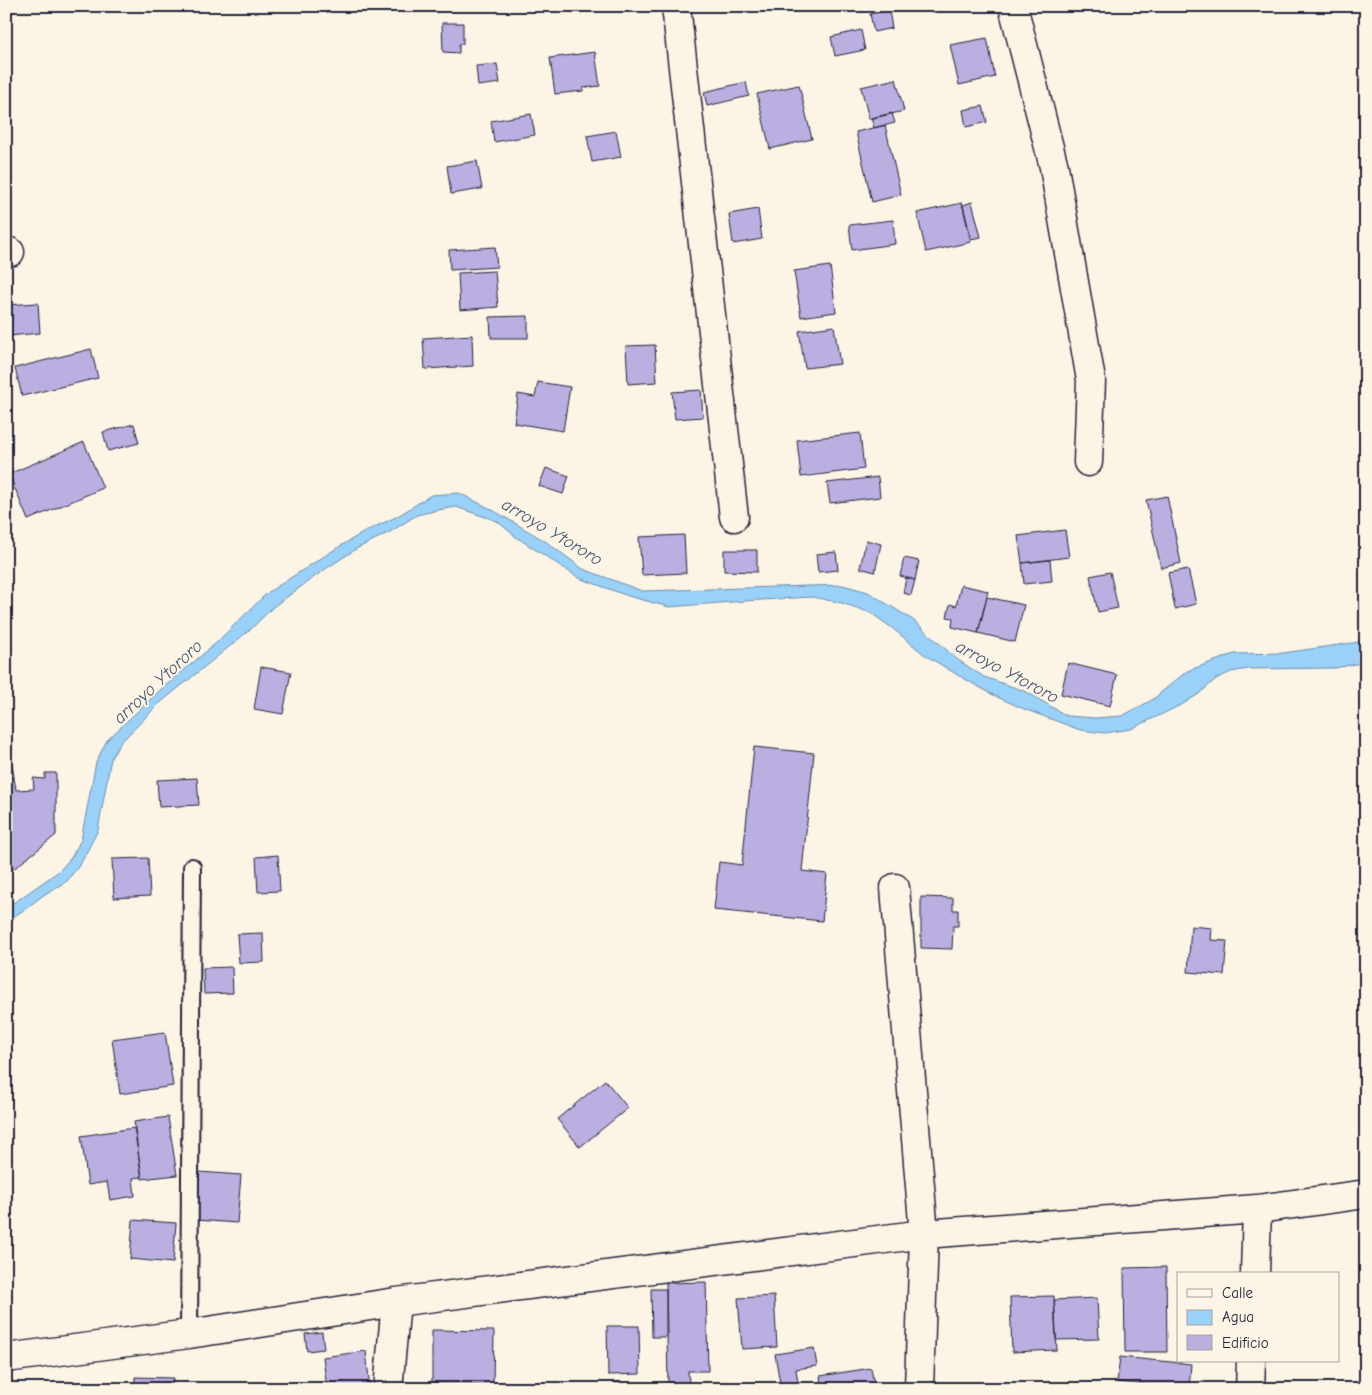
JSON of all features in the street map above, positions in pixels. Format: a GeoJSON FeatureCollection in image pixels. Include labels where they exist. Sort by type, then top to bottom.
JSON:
{"type":"FeatureCollection","features":[{"type":"Feature","properties":{"kind":"street"},"geometry":{"type":"LineString","coordinates":[[676,6],[734,517]]}},
{"type":"Feature","properties":{"kind":"street"},"geometry":{"type":"LineString","coordinates":[[1013,6],[1054,167],[1092,380],[1088,462]]}},
{"type":"Feature","properties":{"kind":"street"},"geometry":{"type":"LineString","coordinates":[[895,888],[924,1234],[919,1389]]}},
{"type":"Feature","properties":{"kind":"street"},"geometry":{"type":"LineString","coordinates":[[6,1358],[189,1334],[396,1302],[924,1234],[1257,1209],[1366,1194]]}},
{"type":"Feature","properties":{"kind":"street"},"geometry":{"type":"LineString","coordinates":[[1255,1272],[1257,1209]]}},
{"type":"Feature","properties":{"kind":"street"},"geometry":{"type":"LineString","coordinates":[[388,1389],[396,1302]]}},
{"type":"Feature","properties":{"kind":"street"},"geometry":{"type":"LineString","coordinates":[[1250,1389],[1251,1362]]}},
{"type":"Feature","properties":{"kind":"lane"},"geometry":{"type":"LineString","coordinates":[[189,1334],[192,867]]}},
{"type":"Feature","properties":{"kind":"water"},"geometry":{"type":"Polygon","coordinates":[[[459,493],[491,509],[545,541],[583,569],[642,591],[843,585],[868,592],[913,620],[958,660],[984,677],[1025,691],[1067,716],[1095,718],[1122,716],[1152,700],[1187,671],[1234,654],[1283,653],[1366,641],[1366,662],[1335,668],[1248,669],[1231,672],[1216,679],[1199,694],[1183,704],[1131,729],[1105,733],[1080,730],[995,696],[925,655],[871,613],[842,603],[812,597],[669,607],[628,596],[579,578],[516,537],[497,521],[456,507],[438,510],[417,515],[390,532],[356,549],[324,570],[273,607],[251,629],[160,703],[121,742],[111,758],[98,830],[81,863],[67,881],[6,921],[6,905],[15,902],[59,871],[71,858],[81,840],[96,762],[107,740],[158,692],[215,644],[267,593],[337,548],[366,531],[398,516],[431,495],[459,493]]]}},
{"type":"Feature","properties":{"kind":"building"},"geometry":{"type":"Polygon","coordinates":[[[889,10],[892,28],[874,32],[870,14],[889,10]]]}},
{"type":"Feature","properties":{"kind":"building"},"geometry":{"type":"Polygon","coordinates":[[[442,23],[463,23],[463,44],[459,44],[459,53],[443,52],[442,23]]]}},
{"type":"Feature","properties":{"kind":"building"},"geometry":{"type":"Polygon","coordinates":[[[861,30],[865,50],[835,56],[831,37],[861,30]]]}},
{"type":"Feature","properties":{"kind":"building"},"geometry":{"type":"Polygon","coordinates":[[[987,38],[995,77],[959,85],[950,45],[987,38]]]}},
{"type":"Feature","properties":{"kind":"building"},"geometry":{"type":"Polygon","coordinates":[[[595,52],[600,86],[583,88],[583,91],[555,94],[550,58],[595,52]]]}},
{"type":"Feature","properties":{"kind":"building"},"geometry":{"type":"Polygon","coordinates":[[[497,64],[500,83],[478,86],[476,66],[497,64]]]}},
{"type":"Feature","properties":{"kind":"building"},"geometry":{"type":"Polygon","coordinates":[[[896,79],[904,111],[869,119],[861,87],[896,79]]]}},
{"type":"Feature","properties":{"kind":"building"},"geometry":{"type":"Polygon","coordinates":[[[746,82],[749,96],[707,106],[704,92],[746,82]]]}},
{"type":"Feature","properties":{"kind":"building"},"geometry":{"type":"Polygon","coordinates":[[[799,85],[812,139],[770,149],[757,94],[799,85]]]}},
{"type":"Feature","properties":{"kind":"building"},"geometry":{"type":"Polygon","coordinates":[[[983,106],[987,122],[966,127],[963,110],[983,106]]]}},
{"type":"Feature","properties":{"kind":"building"},"geometry":{"type":"Polygon","coordinates":[[[892,113],[895,123],[874,128],[871,118],[892,113]]]}},
{"type":"Feature","properties":{"kind":"building"},"geometry":{"type":"Polygon","coordinates":[[[531,114],[535,135],[494,142],[491,121],[531,114]]]}},
{"type":"Feature","properties":{"kind":"building"},"geometry":{"type":"Polygon","coordinates":[[[885,125],[901,195],[872,202],[856,132],[885,125]]]}},
{"type":"Feature","properties":{"kind":"building"},"geometry":{"type":"Polygon","coordinates":[[[616,131],[621,157],[592,162],[587,136],[616,131]]]}},
{"type":"Feature","properties":{"kind":"building"},"geometry":{"type":"Polygon","coordinates":[[[477,161],[482,189],[451,194],[447,166],[477,161]]]}},
{"type":"Feature","properties":{"kind":"building"},"geometry":{"type":"Polygon","coordinates":[[[972,202],[981,237],[971,239],[963,205],[972,202]]]}},
{"type":"Feature","properties":{"kind":"building"},"geometry":{"type":"Polygon","coordinates":[[[962,203],[971,242],[926,252],[917,213],[962,203]]]}},
{"type":"Feature","properties":{"kind":"building"},"geometry":{"type":"Polygon","coordinates":[[[758,209],[762,239],[733,244],[729,214],[758,209]]]}},
{"type":"Feature","properties":{"kind":"building"},"geometry":{"type":"Polygon","coordinates":[[[893,220],[895,244],[852,250],[849,225],[893,220]]]}},
{"type":"Feature","properties":{"kind":"building"},"geometry":{"type":"Polygon","coordinates":[[[495,247],[497,267],[450,270],[449,250],[495,247]]]}},
{"type":"Feature","properties":{"kind":"building"},"geometry":{"type":"Polygon","coordinates":[[[830,266],[836,312],[801,317],[794,271],[830,266]]]}},
{"type":"Feature","properties":{"kind":"building"},"geometry":{"type":"Polygon","coordinates":[[[495,271],[498,307],[460,310],[458,273],[495,271]]]}},
{"type":"Feature","properties":{"kind":"building"},"geometry":{"type":"Polygon","coordinates":[[[38,303],[40,333],[8,336],[6,305],[38,303]]]}},
{"type":"Feature","properties":{"kind":"building"},"geometry":{"type":"Polygon","coordinates":[[[528,316],[528,338],[491,338],[490,317],[528,316]]]}},
{"type":"Feature","properties":{"kind":"building"},"geometry":{"type":"Polygon","coordinates":[[[834,326],[840,364],[805,368],[799,331],[834,326]]]}},
{"type":"Feature","properties":{"kind":"building"},"geometry":{"type":"Polygon","coordinates":[[[472,335],[473,366],[425,369],[423,338],[472,335]]]}},
{"type":"Feature","properties":{"kind":"building"},"geometry":{"type":"Polygon","coordinates":[[[655,345],[657,382],[628,384],[626,346],[655,345]]]}},
{"type":"Feature","properties":{"kind":"building"},"geometry":{"type":"Polygon","coordinates":[[[91,349],[98,378],[22,396],[15,368],[91,349]]]}},
{"type":"Feature","properties":{"kind":"building"},"geometry":{"type":"Polygon","coordinates":[[[538,382],[570,387],[563,431],[514,423],[518,394],[535,397],[538,382]]]}},
{"type":"Feature","properties":{"kind":"building"},"geometry":{"type":"Polygon","coordinates":[[[701,390],[703,417],[675,419],[672,392],[701,390]]]}},
{"type":"Feature","properties":{"kind":"building"},"geometry":{"type":"Polygon","coordinates":[[[6,393],[11,401],[6,404],[6,393]]]}},
{"type":"Feature","properties":{"kind":"building"},"geometry":{"type":"Polygon","coordinates":[[[134,424],[139,443],[108,451],[103,432],[134,424]]]}},
{"type":"Feature","properties":{"kind":"building"},"geometry":{"type":"Polygon","coordinates":[[[860,433],[864,469],[801,477],[797,440],[860,433]]]}},
{"type":"Feature","properties":{"kind":"building"},"geometry":{"type":"Polygon","coordinates":[[[84,442],[103,488],[28,520],[9,474],[84,442]]]}},
{"type":"Feature","properties":{"kind":"building"},"geometry":{"type":"Polygon","coordinates":[[[546,468],[569,476],[563,494],[539,486],[546,468]]]}},
{"type":"Feature","properties":{"kind":"building"},"geometry":{"type":"Polygon","coordinates":[[[878,477],[880,497],[830,503],[827,483],[878,477]]]}},
{"type":"Feature","properties":{"kind":"building"},"geometry":{"type":"Polygon","coordinates":[[[1167,496],[1181,563],[1161,568],[1146,500],[1167,496]]]}},
{"type":"Feature","properties":{"kind":"building"},"geometry":{"type":"Polygon","coordinates":[[[1065,530],[1069,557],[1022,563],[1018,536],[1065,530]]]}},
{"type":"Feature","properties":{"kind":"building"},"geometry":{"type":"Polygon","coordinates":[[[684,535],[686,573],[642,575],[639,537],[684,535]]]}},
{"type":"Feature","properties":{"kind":"building"},"geometry":{"type":"Polygon","coordinates":[[[866,540],[881,544],[875,572],[860,568],[866,540]]]}},
{"type":"Feature","properties":{"kind":"building"},"geometry":{"type":"Polygon","coordinates":[[[724,550],[757,550],[757,572],[724,571],[724,550]]]}},
{"type":"Feature","properties":{"kind":"building"},"geometry":{"type":"Polygon","coordinates":[[[836,552],[838,570],[818,572],[816,554],[836,552]]]}},
{"type":"Feature","properties":{"kind":"building"},"geometry":{"type":"Polygon","coordinates":[[[904,558],[919,561],[915,580],[900,576],[904,558]]]}},
{"type":"Feature","properties":{"kind":"building"},"geometry":{"type":"Polygon","coordinates":[[[1050,560],[1052,581],[1024,584],[1022,563],[1050,560]]]}},
{"type":"Feature","properties":{"kind":"building"},"geometry":{"type":"Polygon","coordinates":[[[1188,569],[1196,604],[1175,609],[1168,573],[1188,569]]]}},
{"type":"Feature","properties":{"kind":"building"},"geometry":{"type":"Polygon","coordinates":[[[1110,572],[1118,608],[1098,612],[1090,576],[1110,572]]]}},
{"type":"Feature","properties":{"kind":"building"},"geometry":{"type":"Polygon","coordinates":[[[906,578],[915,580],[911,595],[903,593],[906,578]]]}},
{"type":"Feature","properties":{"kind":"building"},"geometry":{"type":"Polygon","coordinates":[[[961,585],[988,591],[978,633],[952,627],[953,618],[947,617],[950,604],[956,606],[961,585]]]}},
{"type":"Feature","properties":{"kind":"building"},"geometry":{"type":"Polygon","coordinates":[[[987,597],[1024,605],[1015,642],[978,633],[987,597]]]}},
{"type":"Feature","properties":{"kind":"building"},"geometry":{"type":"Polygon","coordinates":[[[1068,663],[1117,675],[1110,706],[1061,694],[1068,663]]]}},
{"type":"Feature","properties":{"kind":"building"},"geometry":{"type":"Polygon","coordinates":[[[261,667],[291,672],[283,714],[254,709],[261,667]]]}},
{"type":"Feature","properties":{"kind":"building"},"geometry":{"type":"Polygon","coordinates":[[[6,744],[9,744],[16,790],[34,789],[33,778],[45,779],[45,773],[56,773],[56,835],[6,875],[6,744]]]}},
{"type":"Feature","properties":{"kind":"building"},"geometry":{"type":"Polygon","coordinates":[[[754,747],[814,753],[802,871],[827,874],[822,921],[714,910],[719,862],[742,865],[754,747]]]}},
{"type":"Feature","properties":{"kind":"building"},"geometry":{"type":"Polygon","coordinates":[[[197,778],[199,805],[159,807],[157,780],[197,778]]]}},
{"type":"Feature","properties":{"kind":"building"},"geometry":{"type":"Polygon","coordinates":[[[278,855],[280,891],[258,892],[256,857],[278,855]]]}},
{"type":"Feature","properties":{"kind":"building"},"geometry":{"type":"Polygon","coordinates":[[[148,858],[150,896],[114,898],[112,859],[148,858]]]}},
{"type":"Feature","properties":{"kind":"building"},"geometry":{"type":"Polygon","coordinates":[[[921,897],[953,898],[953,910],[958,910],[958,926],[953,926],[952,949],[921,948],[921,897]]]}},
{"type":"Feature","properties":{"kind":"building"},"geometry":{"type":"Polygon","coordinates":[[[1191,926],[1212,928],[1211,940],[1227,941],[1224,975],[1188,972],[1191,926]]]}},
{"type":"Feature","properties":{"kind":"building"},"geometry":{"type":"Polygon","coordinates":[[[263,933],[264,962],[239,963],[237,934],[263,933]]]}},
{"type":"Feature","properties":{"kind":"building"},"geometry":{"type":"Polygon","coordinates":[[[232,967],[233,993],[204,994],[203,968],[232,967]]]}},
{"type":"Feature","properties":{"kind":"building"},"geometry":{"type":"Polygon","coordinates":[[[165,1032],[173,1086],[120,1094],[112,1039],[165,1032]]]}},
{"type":"Feature","properties":{"kind":"building"},"geometry":{"type":"Polygon","coordinates":[[[605,1080],[628,1108],[580,1147],[557,1119],[605,1080]]]}},
{"type":"Feature","properties":{"kind":"building"},"geometry":{"type":"Polygon","coordinates":[[[168,1117],[177,1175],[142,1179],[134,1122],[168,1117]]]}},
{"type":"Feature","properties":{"kind":"building"},"geometry":{"type":"Polygon","coordinates":[[[134,1128],[142,1177],[133,1178],[135,1196],[110,1200],[107,1182],[88,1185],[81,1136],[134,1128]]]}},
{"type":"Feature","properties":{"kind":"building"},"geometry":{"type":"Polygon","coordinates":[[[199,1172],[241,1175],[237,1223],[196,1220],[199,1172]]]}},
{"type":"Feature","properties":{"kind":"building"},"geometry":{"type":"Polygon","coordinates":[[[133,1220],[176,1223],[173,1263],[130,1259],[133,1220]]]}},
{"type":"Feature","properties":{"kind":"building"},"geometry":{"type":"Polygon","coordinates":[[[1166,1267],[1167,1352],[1125,1352],[1124,1268],[1166,1267]]]}},
{"type":"Feature","properties":{"kind":"building"},"geometry":{"type":"Polygon","coordinates":[[[706,1282],[708,1371],[688,1371],[689,1383],[668,1384],[666,1283],[706,1282]]]}},
{"type":"Feature","properties":{"kind":"building"},"geometry":{"type":"Polygon","coordinates":[[[651,1289],[666,1289],[666,1337],[652,1337],[651,1289]]]}},
{"type":"Feature","properties":{"kind":"building"},"geometry":{"type":"Polygon","coordinates":[[[774,1296],[777,1347],[742,1349],[738,1298],[774,1296]]]}},
{"type":"Feature","properties":{"kind":"building"},"geometry":{"type":"Polygon","coordinates":[[[1054,1296],[1057,1350],[1012,1352],[1010,1297],[1054,1296]]]}},
{"type":"Feature","properties":{"kind":"building"},"geometry":{"type":"Polygon","coordinates":[[[1097,1298],[1099,1339],[1056,1340],[1054,1300],[1097,1298]]]}},
{"type":"Feature","properties":{"kind":"building"},"geometry":{"type":"Polygon","coordinates":[[[607,1326],[639,1326],[640,1374],[608,1375],[607,1326]]]}},
{"type":"Feature","properties":{"kind":"building"},"geometry":{"type":"Polygon","coordinates":[[[432,1330],[494,1331],[493,1385],[432,1384],[432,1330]]]}},
{"type":"Feature","properties":{"kind":"building"},"geometry":{"type":"Polygon","coordinates":[[[322,1332],[324,1349],[307,1351],[305,1334],[322,1332]]]}},
{"type":"Feature","properties":{"kind":"building"},"geometry":{"type":"Polygon","coordinates":[[[814,1348],[817,1366],[796,1369],[799,1389],[781,1389],[775,1354],[814,1348]]]}},
{"type":"Feature","properties":{"kind":"building"},"geometry":{"type":"Polygon","coordinates":[[[366,1351],[370,1389],[327,1389],[323,1357],[366,1351]]]}},
{"type":"Feature","properties":{"kind":"building"},"geometry":{"type":"Polygon","coordinates":[[[1120,1357],[1191,1364],[1189,1389],[1117,1382],[1120,1357]]]}},
{"type":"Feature","properties":{"kind":"building"},"geometry":{"type":"Polygon","coordinates":[[[871,1368],[875,1389],[822,1389],[820,1376],[871,1368]]]}},
{"type":"Feature","properties":{"kind":"building"},"geometry":{"type":"Polygon","coordinates":[[[135,1377],[173,1378],[173,1389],[135,1389],[135,1377]]]}},
{"type":"Feature","properties":{"kind":"building"},"geometry":{"type":"Polygon","coordinates":[[[617,1382],[630,1388],[630,1389],[614,1389],[617,1382]]]}},
{"type":"Feature","properties":{"kind":"water label","name":"arroyo Ytororo"},"geometry":{"type":"Point","coordinates":[552,532]}},
{"type":"Feature","properties":{"kind":"water label","name":"arroyo Ytororo"},"geometry":{"type":"Point","coordinates":[1007,672]}},
{"type":"Feature","properties":{"kind":"water label","name":"arroyo Ytororo"},"geometry":{"type":"Point","coordinates":[158,682]}}]}
